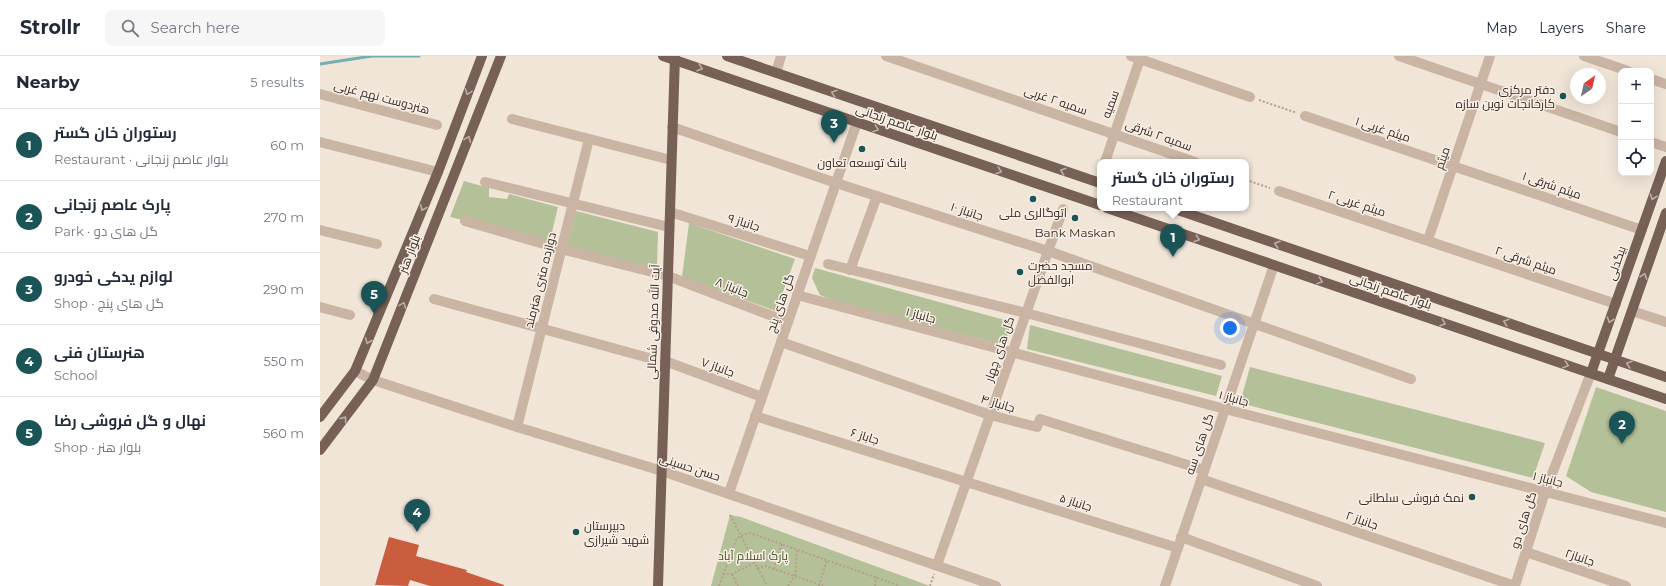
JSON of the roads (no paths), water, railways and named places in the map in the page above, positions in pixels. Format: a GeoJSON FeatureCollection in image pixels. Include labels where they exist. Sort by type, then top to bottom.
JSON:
{"type":"FeatureCollection","features":[{"type":"Feature","properties":{"kind":"main road","name":"بلوار هنر"},"geometry":{"type":"LineString","coordinates":[[320,417],[355,371],[438,172],[482,56]]}},
{"type":"Feature","properties":{"kind":"main road","name":"بلوار هنر"},"geometry":{"type":"LineString","coordinates":[[320,450],[373,380],[501,56]]}},
{"type":"Feature","properties":{"kind":"main road","name":"بلوار عاصم زنجانی"},"geometry":{"type":"LineString","coordinates":[[663,56],[674,58],[1097,204]]}},
{"type":"Feature","properties":{"kind":"main road","name":"بلوار عاصم زنجانی"},"geometry":{"type":"LineString","coordinates":[[727,56],[1097,181]]}},
{"type":"Feature","properties":{"kind":"main road","name":"آیت الله صدوقی شمالی"},"geometry":{"type":"LineString","coordinates":[[658,586],[674,58]]}},
{"type":"Feature","properties":{"kind":"main road","name":"بیگدلی"},"geometry":{"type":"LineString","coordinates":[[1591,373],[1666,161]]}},
{"type":"Feature","properties":{"kind":"main road","name":"بلوار عاصم زنجانی"},"geometry":{"type":"LineString","coordinates":[[1116,211],[1666,399]]}},
{"type":"Feature","properties":{"kind":"main road","name":"بلوار عاصم زنجانی"},"geometry":{"type":"LineString","coordinates":[[1181,211],[1666,377]]}},
{"type":"Feature","properties":{"kind":"main road"},"geometry":{"type":"LineString","coordinates":[[1608,379],[1632,310],[1662,237],[1666,213]]}},
{"type":"Feature","properties":{"kind":"street"},"geometry":{"type":"LineString","coordinates":[[776,72],[781,56]]}},
{"type":"Feature","properties":{"kind":"street","name":"سمیه ۲ غربی"},"geometry":{"type":"LineString","coordinates":[[886,56],[1114,133]]}},
{"type":"Feature","properties":{"kind":"street"},"geometry":{"type":"LineString","coordinates":[[1399,56],[1618,131]]}},
{"type":"Feature","properties":{"kind":"street","name":"میثم"},"geometry":{"type":"LineString","coordinates":[[1428,240],[1490,56]]}},
{"type":"Feature","properties":{"kind":"street"},"geometry":{"type":"LineString","coordinates":[[1584,56],[1619,68]]}},
{"type":"Feature","properties":{"kind":"street"},"geometry":{"type":"LineString","coordinates":[[1137,57],[1250,97]]}},
{"type":"Feature","properties":{"kind":"street","name":"سمیه"},"geometry":{"type":"LineString","coordinates":[[1106,159],[1137,57]]}},
{"type":"Feature","properties":{"kind":"street"},"geometry":{"type":"LineString","coordinates":[[1654,80],[1666,84]]}},
{"type":"Feature","properties":{"kind":"street","name":"هنردوست نهم غربی"},"geometry":{"type":"LineString","coordinates":[[320,94],[437,125]]}},
{"type":"Feature","properties":{"kind":"street","name":"میثم غربی ۱"},"geometry":{"type":"LineString","coordinates":[[1305,116],[1453,166]]}},
{"type":"Feature","properties":{"kind":"street"},"geometry":{"type":"LineString","coordinates":[[512,119],[671,160]]}},
{"type":"Feature","properties":{"kind":"street","name":"گل های پنج"},"geometry":{"type":"LineString","coordinates":[[729,493],[857,122]]}},
{"type":"Feature","properties":{"kind":"street","name":"جانباز ۱۰"},"geometry":{"type":"LineString","coordinates":[[672,127],[877,196],[1048,251],[1411,379]]}},
{"type":"Feature","properties":{"kind":"street","name":"سمیه ۲ شرقی"},"geometry":{"type":"LineString","coordinates":[[1114,133],[1187,159]]}},
{"type":"Feature","properties":{"kind":"street","name":"دوازده متری هنرمند"},"geometry":{"type":"LineString","coordinates":[[517,427],[589,139]]}},
{"type":"Feature","properties":{"kind":"street"},"geometry":{"type":"LineString","coordinates":[[320,142],[438,172]]}},
{"type":"Feature","properties":{"kind":"street"},"geometry":{"type":"LineString","coordinates":[[1654,143],[1666,147]]}},
{"type":"Feature","properties":{"kind":"street","name":"میثم شرقی ۱"},"geometry":{"type":"LineString","coordinates":[[1453,166],[1642,230]]}},
{"type":"Feature","properties":{"kind":"street"},"geometry":{"type":"LineString","coordinates":[[485,182],[669,227]]}},
{"type":"Feature","properties":{"kind":"street","name":"میثم غربی ۲"},"geometry":{"type":"LineString","coordinates":[[1278,191],[1428,240]]}},
{"type":"Feature","properties":{"kind":"street"},"geometry":{"type":"LineString","coordinates":[[850,270],[877,196]]}},
{"type":"Feature","properties":{"kind":"street","name":"گل های چهار"},"geometry":{"type":"LineString","coordinates":[[937,565],[1063,209]]}},
{"type":"Feature","properties":{"kind":"street","name":"جانباز ۹"},"geometry":{"type":"LineString","coordinates":[[670,212],[810,256]]}},
{"type":"Feature","properties":{"kind":"street","name":"جانباز ۸"},"geometry":{"type":"LineString","coordinates":[[465,221],[561,249],[668,276],[788,322]]}},
{"type":"Feature","properties":{"kind":"street"},"geometry":{"type":"LineString","coordinates":[[320,230],[377,244]]}},
{"type":"Feature","properties":{"kind":"street","name":"میثم شرقی ۲"},"geometry":{"type":"LineString","coordinates":[[1428,240],[1616,304]]}},
{"type":"Feature","properties":{"kind":"street"},"geometry":{"type":"LineString","coordinates":[[828,264],[1026,312],[1220,365]]}},
{"type":"Feature","properties":{"kind":"street","name":"گل های سه"},"geometry":{"type":"LineString","coordinates":[[1165,586],[1274,265]]}},
{"type":"Feature","properties":{"kind":"street","name":"جانباز ۱"},"geometry":{"type":"LineString","coordinates":[[797,296],[1666,523]]}},
{"type":"Feature","properties":{"kind":"street"},"geometry":{"type":"LineString","coordinates":[[434,299],[542,327],[650,358]]}},
{"type":"Feature","properties":{"kind":"street"},"geometry":{"type":"LineString","coordinates":[[320,308],[350,315]]}},
{"type":"Feature","properties":{"kind":"street"},"geometry":{"type":"LineString","coordinates":[[1632,310],[1666,322]]}},
{"type":"Feature","properties":{"kind":"street","name":"جانباز ۴"},"geometry":{"type":"LineString","coordinates":[[781,342],[990,415],[1037,427],[1040,419],[1203,474]]}},
{"type":"Feature","properties":{"kind":"street","name":"جانباز ۷"},"geometry":{"type":"LineString","coordinates":[[665,361],[762,397]]}},
{"type":"Feature","properties":{"kind":"street","name":"حسن حسینی"},"geometry":{"type":"LineString","coordinates":[[355,371],[373,380],[517,427],[729,493],[996,586]]}},
{"type":"Feature","properties":{"kind":"street","name":"گل های دو"},"geometry":{"type":"LineString","coordinates":[[1515,586],[1545,492],[1591,373]]}},
{"type":"Feature","properties":{"kind":"street","name":"جاباز ۶"},"geometry":{"type":"LineString","coordinates":[[755,416],[967,481]]}},
{"type":"Feature","properties":{"kind":"street","name":"جانباز ۲"},"geometry":{"type":"LineString","coordinates":[[1203,474],[1515,586]]}},
{"type":"Feature","properties":{"kind":"street","name":"جانباز ۵"},"geometry":{"type":"LineString","coordinates":[[967,481],[1178,548]]}},
{"type":"Feature","properties":{"kind":"street"},"geometry":{"type":"LineString","coordinates":[[1181,537],[1317,586]]}},
{"type":"Feature","properties":{"kind":"street","name":"جانباز۲"},"geometry":{"type":"LineString","coordinates":[[1526,552],[1626,586]]}},
{"type":"Feature","properties":{"kind":"waterway"},"geometry":{"type":"LineString","coordinates":[[320,64],[372,56]]}},
{"type":"Feature","properties":{"kind":"waterway"},"geometry":{"type":"LineString","coordinates":[[374,56],[419,56]]}},
{"type":"Feature","properties":{"kind":"place","name":"دفتر مرکزی کارخانجات نوین سازه"},"geometry":{"type":"Point","coordinates":[1563,96]}},
{"type":"Feature","properties":{"kind":"place","name":"لوازم یدکی خودرو"},"geometry":{"type":"Point","coordinates":[834,143]}},
{"type":"Feature","properties":{"kind":"place","name":"بانک توسعه تعاون"},"geometry":{"type":"Point","coordinates":[862,149]}},
{"type":"Feature","properties":{"kind":"place","name":"اتوگالری ملی"},"geometry":{"type":"Point","coordinates":[1033,199]}},
{"type":"Feature","properties":{"kind":"place","name":"Bank Maskan"},"geometry":{"type":"Point","coordinates":[1075,218]}},
{"type":"Feature","properties":{"kind":"place","name":"رستوران خان گستر"},"geometry":{"type":"Point","coordinates":[1173,257]}},
{"type":"Feature","properties":{"kind":"place","name":"مسجد حضرت ابوالفضل"},"geometry":{"type":"Point","coordinates":[1020,272]}},
{"type":"Feature","properties":{"kind":"place","name":"نهال و گل فروشی رضا"},"geometry":{"type":"Point","coordinates":[374,314]}},
{"type":"Feature","properties":{"kind":"place","name":"پارک عاصم زنجانی"},"geometry":{"type":"Point","coordinates":[1622,444]}},
{"type":"Feature","properties":{"kind":"place","name":"نمک فروشی سلطانی"},"geometry":{"type":"Point","coordinates":[1472,497]}},
{"type":"Feature","properties":{"kind":"place","name":"هنرستان فنی"},"geometry":{"type":"Point","coordinates":[417,532]}},
{"type":"Feature","properties":{"kind":"place","name":"دبیرستان شهید شیرازی"},"geometry":{"type":"Point","coordinates":[576,532]}},
{"type":"Feature","properties":{"kind":"park label","name":"پارک اسلام آباد"},"geometry":{"type":"Point","coordinates":[753,555]}}]}
